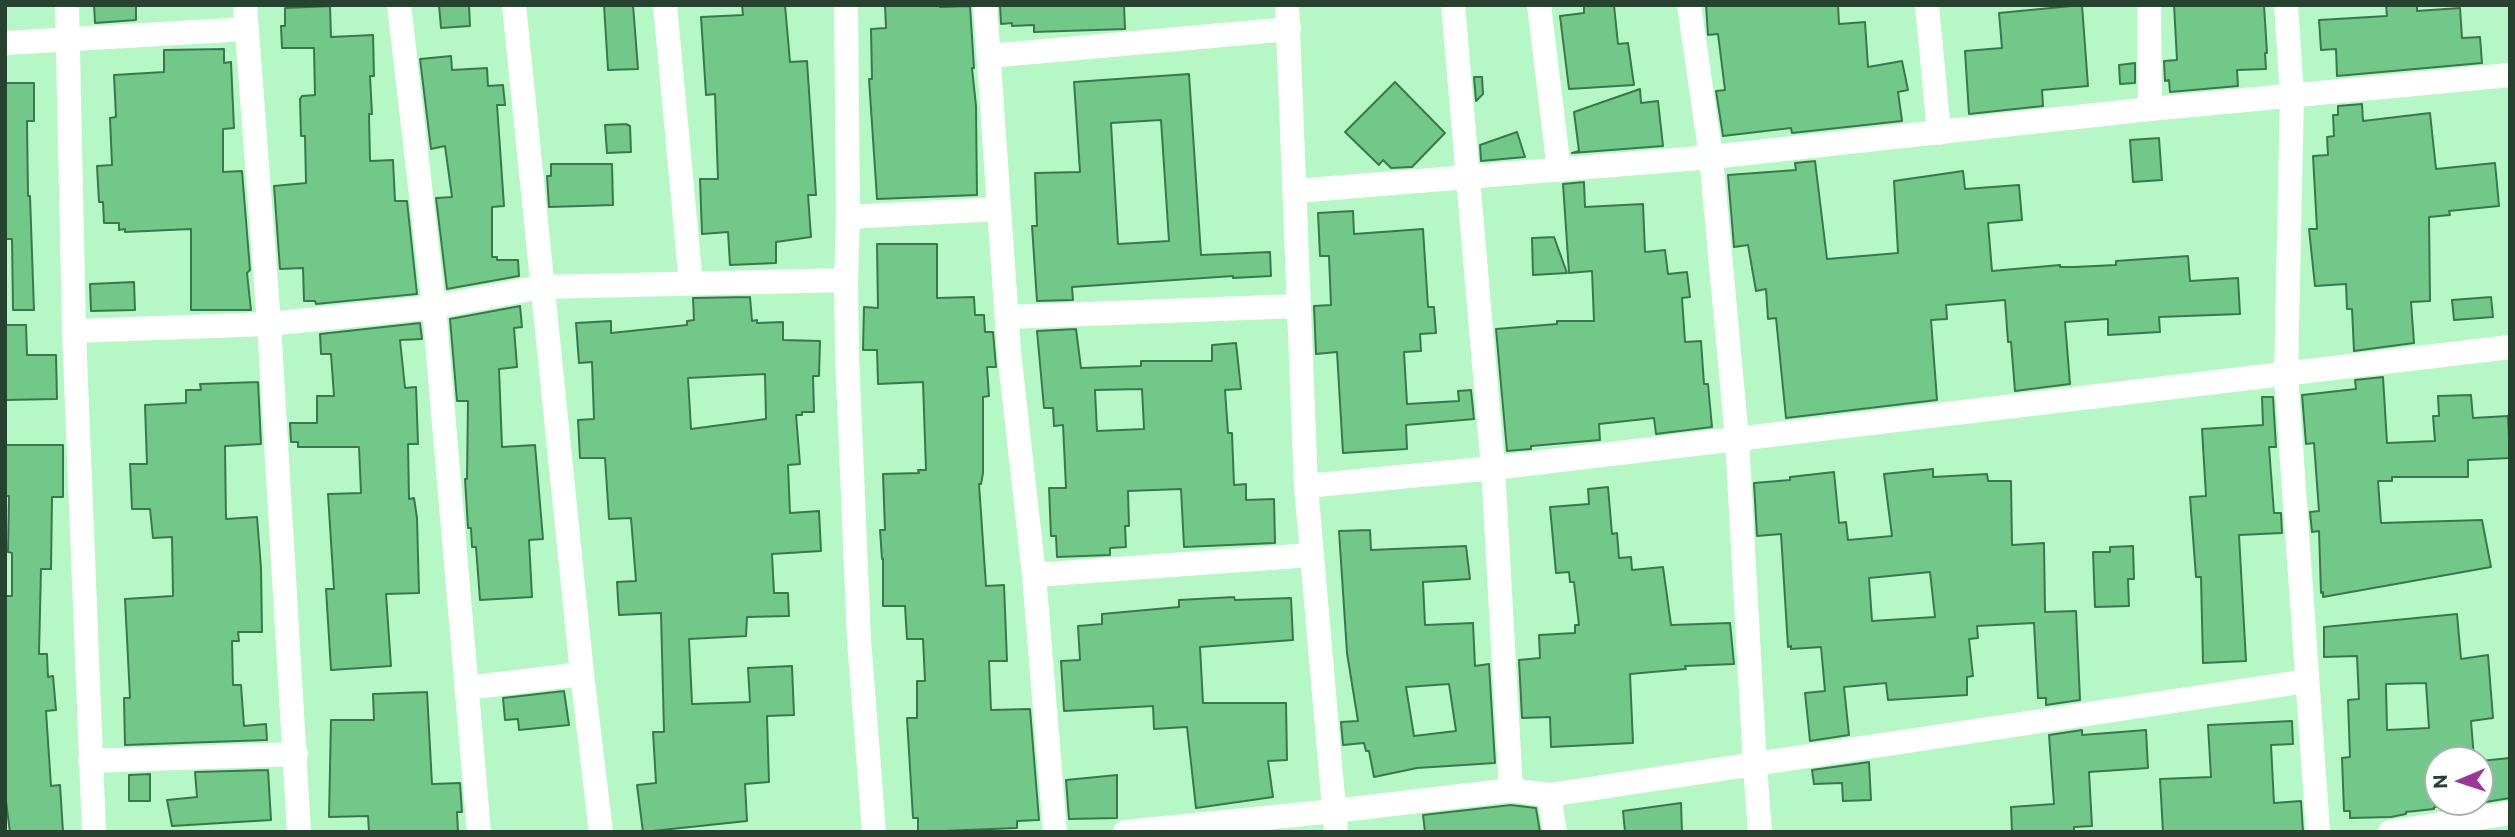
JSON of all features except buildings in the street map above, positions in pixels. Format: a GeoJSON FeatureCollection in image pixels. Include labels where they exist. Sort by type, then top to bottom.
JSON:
{"type":"FeatureCollection","features":[{"type":"Feature","properties":{"kind":"street"},"geometry":{"type":"LineString","coordinates":[[67,5],[74,331],[94,832]]}},
{"type":"Feature","properties":{"kind":"street"},"geometry":{"type":"LineString","coordinates":[[399,5],[434,307],[480,832]]}},
{"type":"Feature","properties":{"kind":"street"},"geometry":{"type":"LineString","coordinates":[[514,5],[541,287],[601,832]]}},
{"type":"Feature","properties":{"kind":"street"},"geometry":{"type":"LineString","coordinates":[[665,5],[691,284]]}},
{"type":"Feature","properties":{"kind":"street"},"geometry":{"type":"LineString","coordinates":[[846,5],[847,355],[859,626],[874,832]]}},
{"type":"Feature","properties":{"kind":"street"},"geometry":{"type":"LineString","coordinates":[[985,5],[1009,352],[1034,575],[1055,832]]}},
{"type":"Feature","properties":{"kind":"street"},"geometry":{"type":"LineString","coordinates":[[1453,5],[1493,468],[1511,790]]}},
{"type":"Feature","properties":{"kind":"street"},"geometry":{"type":"LineString","coordinates":[[1539,5],[1559,170]]}},
{"type":"Feature","properties":{"kind":"street"},"geometry":{"type":"LineString","coordinates":[[1689,5],[1711,157],[1737,439],[1760,832]]}},
{"type":"Feature","properties":{"kind":"street"},"geometry":{"type":"LineString","coordinates":[[1927,5],[1939,133]]}},
{"type":"Feature","properties":{"kind":"street"},"geometry":{"type":"LineString","coordinates":[[2149,5],[2150,109]]}},
{"type":"Feature","properties":{"kind":"street"},"geometry":{"type":"LineString","coordinates":[[2286,5],[2292,95],[2286,375],[2318,832]]}},
{"type":"Feature","properties":{"kind":"street"},"geometry":{"type":"LineString","coordinates":[[5,43],[68,41],[246,17],[269,324],[299,832]]}},
{"type":"Feature","properties":{"kind":"street"},"geometry":{"type":"LineString","coordinates":[[989,56],[1288,17],[1306,486],[1335,822]]}},
{"type":"Feature","properties":{"kind":"street"},"geometry":{"type":"LineString","coordinates":[[1296,191],[1711,157],[2150,109],[2510,75]]}},
{"type":"Feature","properties":{"kind":"street"},"geometry":{"type":"LineString","coordinates":[[848,217],[999,209]]}},
{"type":"Feature","properties":{"kind":"street"},"geometry":{"type":"LineString","coordinates":[[74,331],[269,324],[434,307],[541,287],[846,280]]}},
{"type":"Feature","properties":{"kind":"street"},"geometry":{"type":"LineString","coordinates":[[1008,317],[1298,306]]}},
{"type":"Feature","properties":{"kind":"street"},"geometry":{"type":"LineString","coordinates":[[1306,486],[1493,468],[2510,347]]}},
{"type":"Feature","properties":{"kind":"street"},"geometry":{"type":"LineString","coordinates":[[1034,575],[1311,555]]}},
{"type":"Feature","properties":{"kind":"street"},"geometry":{"type":"LineString","coordinates":[[466,688],[582,674]]}},
{"type":"Feature","properties":{"kind":"street"},"geometry":{"type":"LineString","coordinates":[[1125,832],[1335,822],[1511,790],[1549,795],[2307,681]]}},
{"type":"Feature","properties":{"kind":"street"},"geometry":{"type":"LineString","coordinates":[[90,761],[296,754]]}},
{"type":"Feature","properties":{"kind":"street"},"geometry":{"type":"LineString","coordinates":[[1549,795],[1555,832]]}},
{"type":"Feature","properties":{"kind":"street"},"geometry":{"type":"LineString","coordinates":[[2390,832],[2510,813]]}}]}
